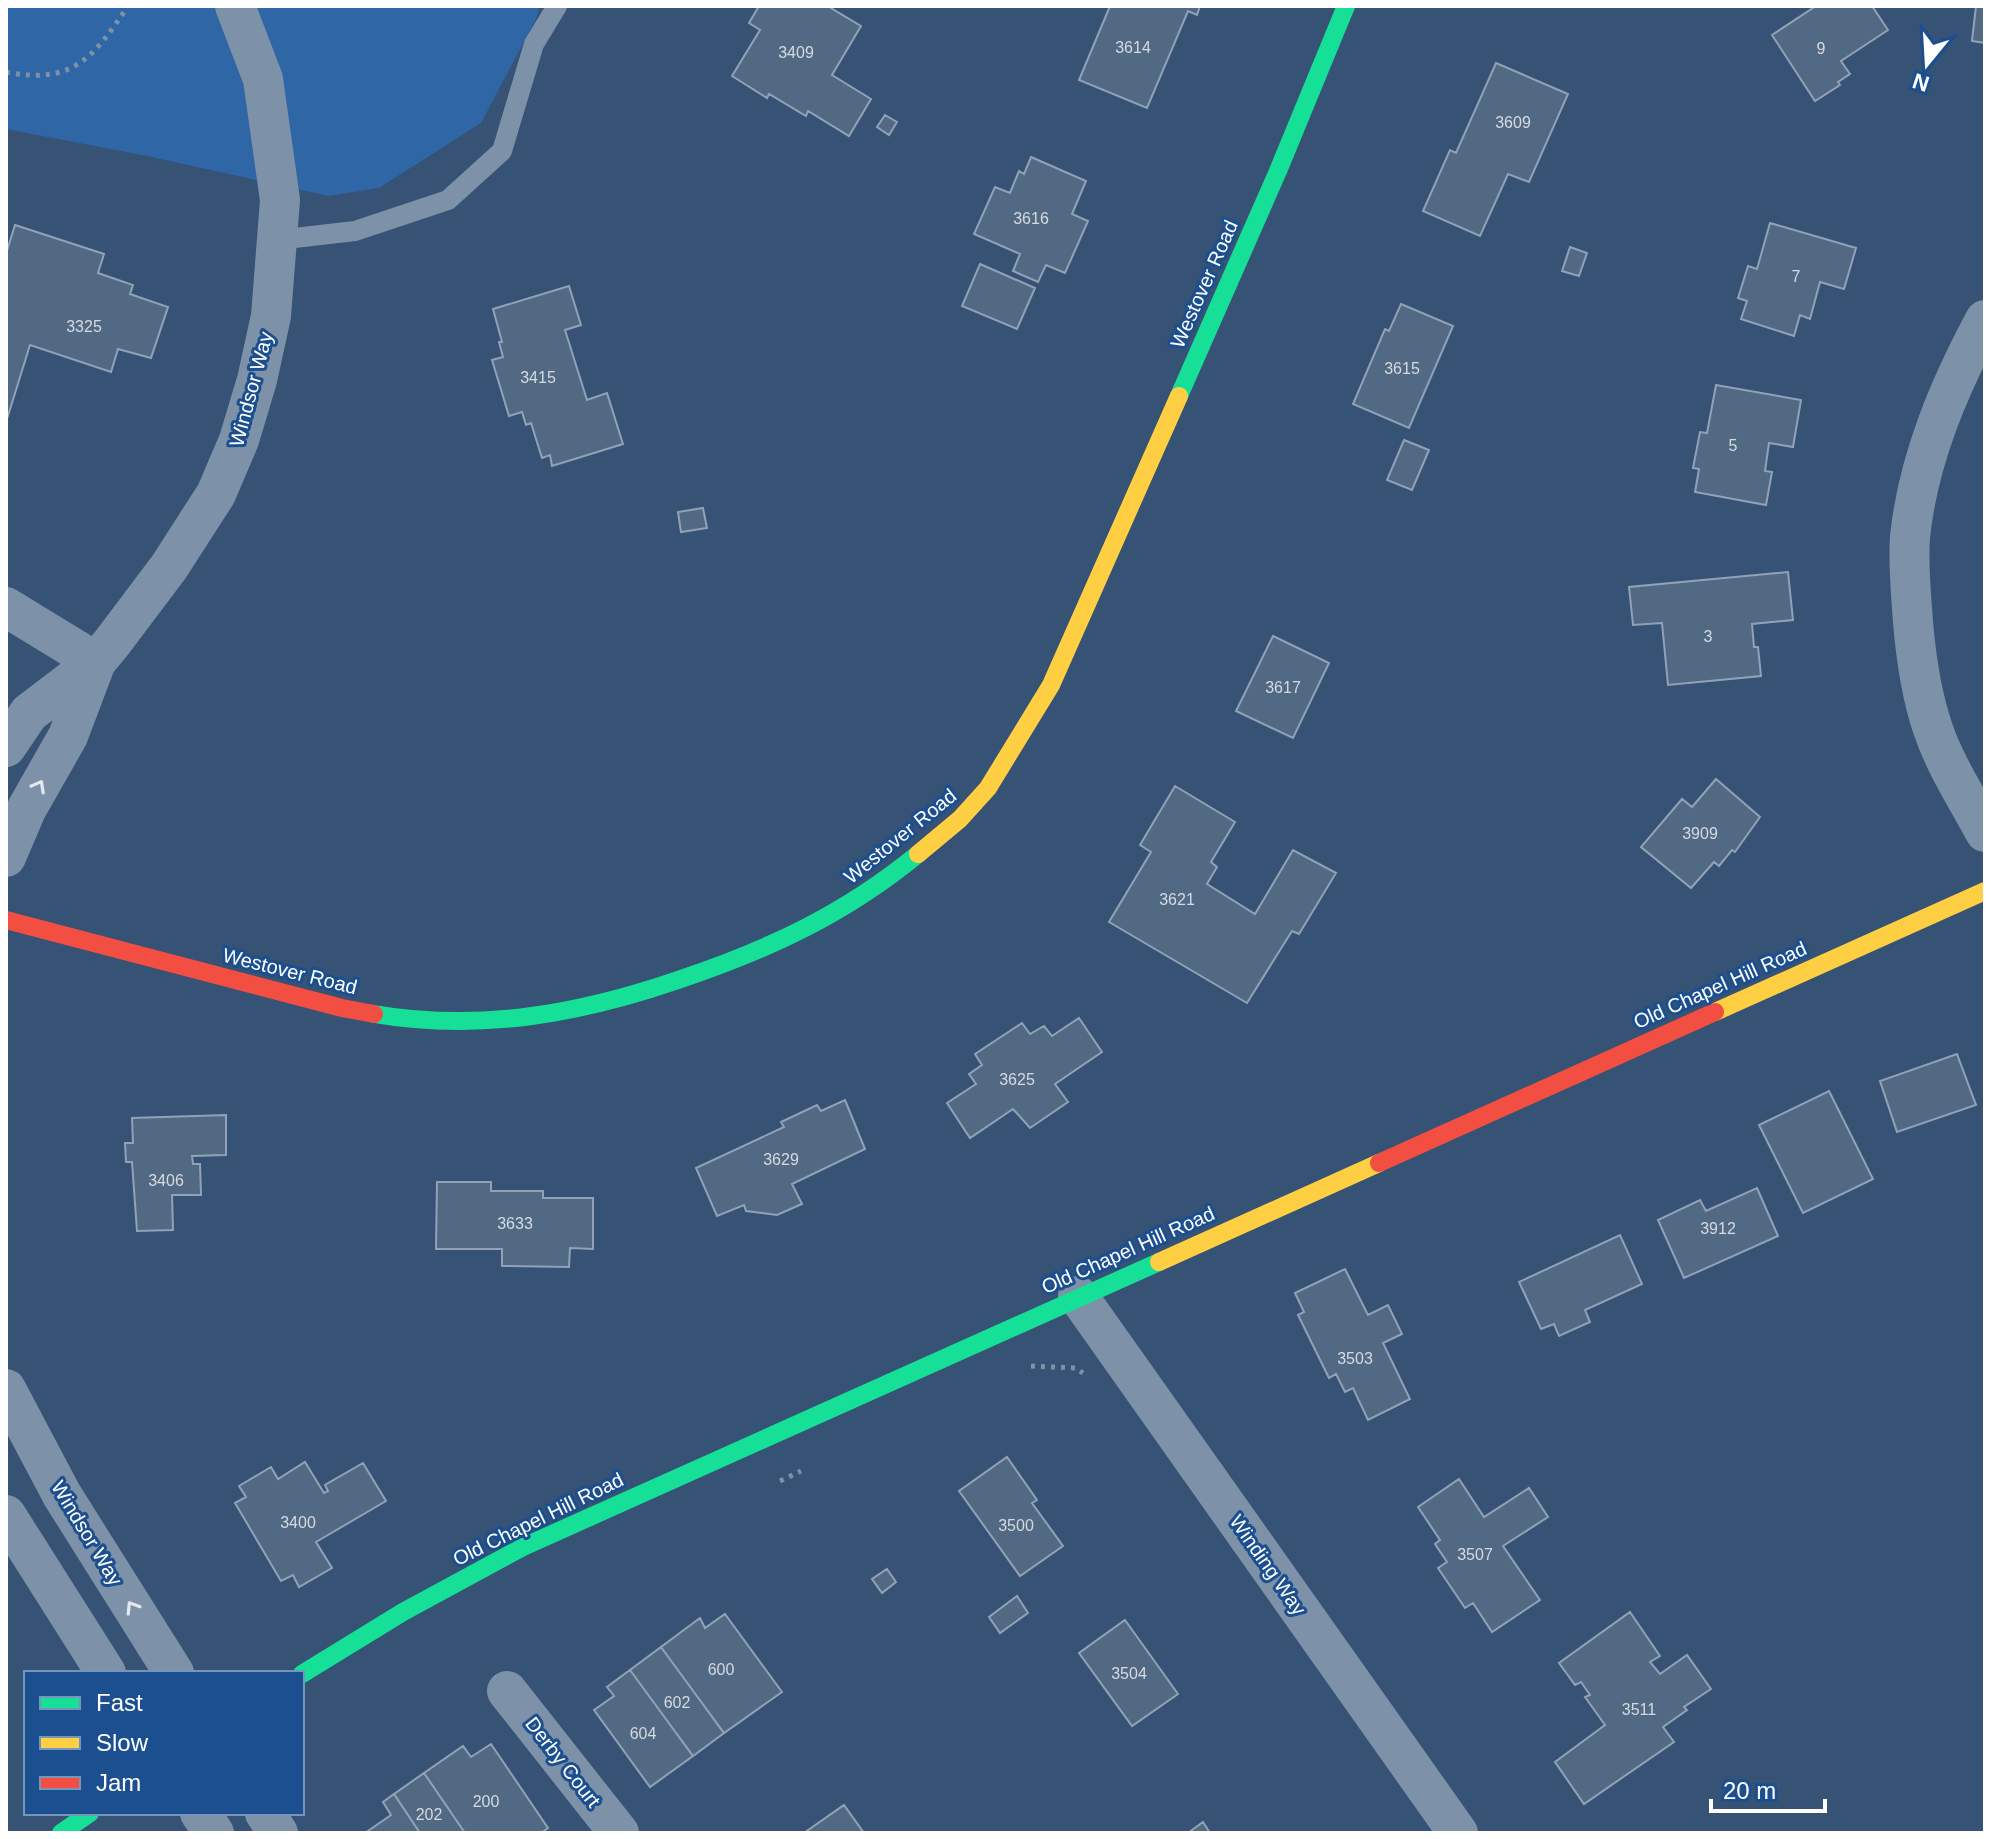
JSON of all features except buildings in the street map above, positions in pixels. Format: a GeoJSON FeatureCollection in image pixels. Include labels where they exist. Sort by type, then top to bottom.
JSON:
{"type":"FeatureCollection","features":[{"type":"Feature","properties":{"kind":"street","name":"Windsor Way"},"geometry":{"type":"LineString","coordinates":[[6,747],[29,713],[96,662],[185,543],[216,494],[239,440],[257,380],[271,316],[280,200],[263,79],[235,6]]}},
{"type":"Feature","properties":{"kind":"street","name":"Westover Road"},"geometry":{"type":"LineString","coordinates":[[6,920],[342,1008],[396,1017],[464,1022],[504,1021],[577,1010],[623,999],[736,961],[817,924],[879,886],[960,819],[988,788],[1051,685],[1271,185],[1346,6]]}},
{"type":"Feature","properties":{"kind":"street"},"geometry":{"type":"LineString","coordinates":[[1985,320],[1967,353],[1936,426],[1925,462],[1910,535],[1909,574],[1916,658],[1933,729],[1985,832]]}},
{"type":"Feature","properties":{"kind":"street"},"geometry":{"type":"LineString","coordinates":[[6,607],[96,662]]}},
{"type":"Feature","properties":{"kind":"street","name":"Windsor Way"},"geometry":{"type":"LineString","coordinates":[[6,857],[26,810],[68,736],[96,662]]}},
{"type":"Feature","properties":{"kind":"street","name":"Old Chapel Hill Road"},"geometry":{"type":"LineString","coordinates":[[304,1673],[403,1612],[523,1547],[1985,891]]}},
{"type":"Feature","properties":{"kind":"street","name":"Winding Way"},"geometry":{"type":"LineString","coordinates":[[1078,1296],[1458,1833]]}},
{"type":"Feature","properties":{"kind":"street","name":"Windsor Way"},"geometry":{"type":"LineString","coordinates":[[6,1389],[62,1495],[173,1671]]}},
{"type":"Feature","properties":{"kind":"street"},"geometry":{"type":"LineString","coordinates":[[6,1515],[105,1671]]}},
{"type":"Feature","properties":{"kind":"street","name":"Derby Court"},"geometry":{"type":"LineString","coordinates":[[507,1691],[619,1833]]}},
{"type":"Feature","properties":{"kind":"street"},"geometry":{"type":"LineString","coordinates":[[61,1833],[87,1815]]}},
{"type":"Feature","properties":{"kind":"street"},"geometry":{"type":"LineString","coordinates":[[201,1815],[214,1833]]}},
{"type":"Feature","properties":{"kind":"street"},"geometry":{"type":"LineString","coordinates":[[266,1815],[278,1833]]}},
{"type":"Feature","properties":{"kind":"lane"},"geometry":{"type":"LineString","coordinates":[[277,240],[355,231],[448,200],[502,151],[534,44],[557,6]]}},
{"type":"Feature","properties":{"kind":"path"},"geometry":{"type":"LineString","coordinates":[[6,72],[33,77],[64,73],[103,44],[128,6]]}},
{"type":"Feature","properties":{"kind":"path"},"geometry":{"type":"LineString","coordinates":[[1019,1366],[1075,1368],[1085,1375]]}},
{"type":"Feature","properties":{"kind":"path"},"geometry":{"type":"LineString","coordinates":[[780,1481],[808,1468]]}},
{"type":"Feature","properties":{"kind":"shaded area"},"geometry":{"type":"Polygon","coordinates":[[[6,6],[540,6],[481,123],[379,188],[329,196],[6,129],[6,6]]]}},
{"type":"Feature","properties":{"kind":"traffic: fast"},"geometry":{"type":"LineString","coordinates":[[1179,396],[1278,171],[1346,6]]}},
{"type":"Feature","properties":{"kind":"traffic: fast"},"geometry":{"type":"LineString","coordinates":[[374,1014],[413,1019],[490,1020],[566,1010],[641,992],[774,943],[862,895],[918,854]]}},
{"type":"Feature","properties":{"kind":"traffic: fast"},"geometry":{"type":"LineString","coordinates":[[304,1673],[403,1612],[523,1547],[1159,1262]]}},
{"type":"Feature","properties":{"kind":"traffic: fast"},"geometry":{"type":"LineString","coordinates":[[61,1833],[87,1815]]}},
{"type":"Feature","properties":{"kind":"traffic: slow"},"geometry":{"type":"LineString","coordinates":[[918,854],[960,819],[988,788],[1051,685],[1179,396]]}},
{"type":"Feature","properties":{"kind":"traffic: slow"},"geometry":{"type":"LineString","coordinates":[[1715,1012],[1985,891]]}},
{"type":"Feature","properties":{"kind":"traffic: slow"},"geometry":{"type":"LineString","coordinates":[[1159,1262],[1379,1163]]}},
{"type":"Feature","properties":{"kind":"traffic: jam"},"geometry":{"type":"LineString","coordinates":[[6,920],[374,1014]]}},
{"type":"Feature","properties":{"kind":"traffic: jam"},"geometry":{"type":"LineString","coordinates":[[1379,1163],[1715,1012]]}}]}
